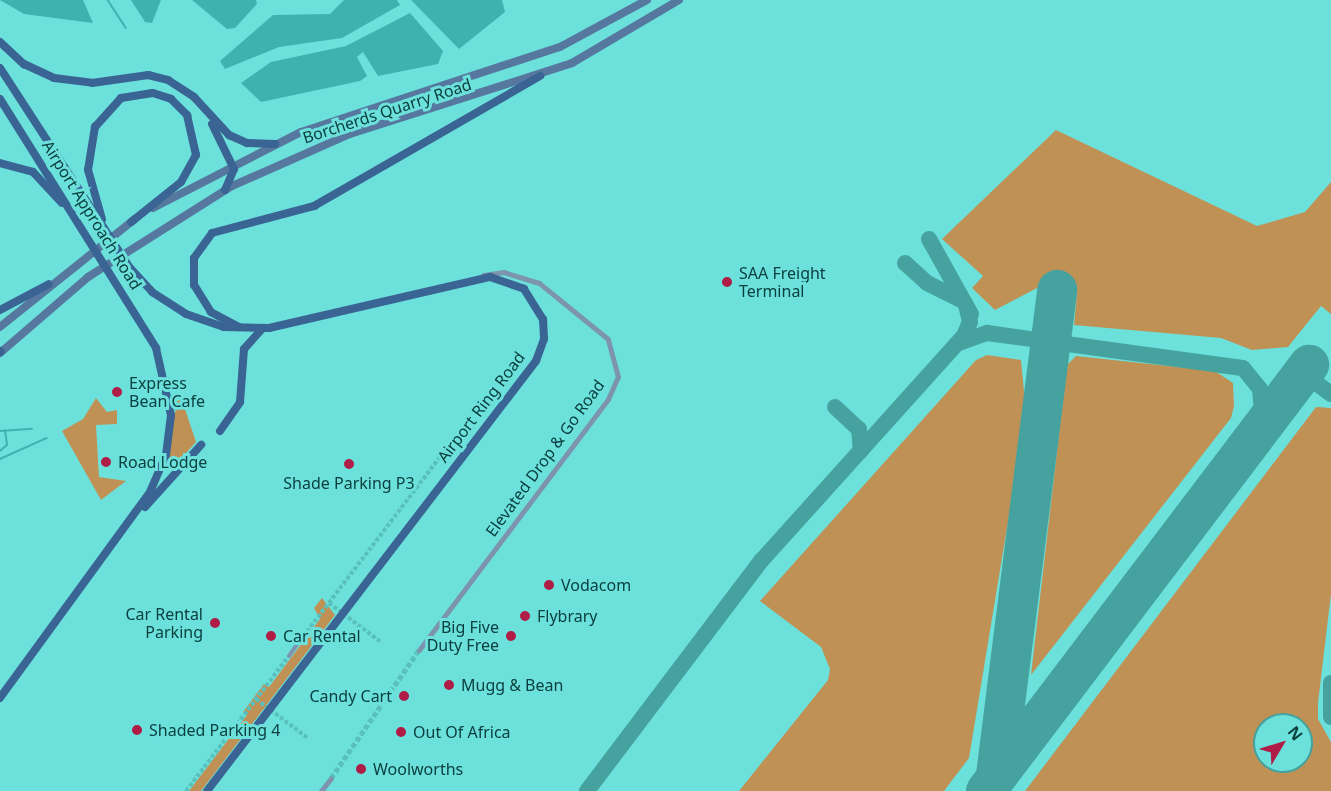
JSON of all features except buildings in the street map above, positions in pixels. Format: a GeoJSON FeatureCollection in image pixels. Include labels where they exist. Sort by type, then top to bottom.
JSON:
{"type":"FeatureCollection","features":[{"type":"Feature","properties":{"kind":"main road","name":"Borcherds Quarry Road"},"geometry":{"type":"LineString","coordinates":[[0,327],[87,253],[131,222],[232,164],[275,144],[361,110],[553,50],[647,0]]}},
{"type":"Feature","properties":{"kind":"main road","name":"Borcherds Quarry Road"},"geometry":{"type":"LineString","coordinates":[[0,352],[98,270],[130,247],[225,190],[350,134],[540,76],[616,41],[679,0]]}},
{"type":"Feature","properties":{"kind":"main road"},"geometry":{"type":"LineString","coordinates":[[0,42],[24,64],[54,78],[92,83],[158,77],[183,87],[233,138],[275,144]]}},
{"type":"Feature","properties":{"kind":"main road","name":"Airport Approach Road"},"geometry":{"type":"LineString","coordinates":[[0,68],[125,262]]}},
{"type":"Feature","properties":{"kind":"main road"},"geometry":{"type":"LineString","coordinates":[[242,328],[211,312],[194,285],[194,258],[212,233],[314,206],[540,76]]}},
{"type":"Feature","properties":{"kind":"main road"},"geometry":{"type":"LineString","coordinates":[[106,231],[89,181],[92,136],[113,103],[130,94],[153,93],[171,99],[187,114],[196,154],[185,177],[131,222]]}},
{"type":"Feature","properties":{"kind":"main road","name":"Airport Approach Road"},"geometry":{"type":"LineString","coordinates":[[0,99],[91,238],[156,348],[169,389],[171,431],[160,474],[138,513]]}},
{"type":"Feature","properties":{"kind":"main road"},"geometry":{"type":"LineString","coordinates":[[207,113],[232,164],[234,178],[225,190]]}},
{"type":"Feature","properties":{"kind":"main road"},"geometry":{"type":"LineString","coordinates":[[0,163],[37,174],[91,238]]}},
{"type":"Feature","properties":{"kind":"main road","name":"Airport Ring Road"},"geometry":{"type":"LineString","coordinates":[[125,262],[175,309],[208,323],[262,329],[479,278],[514,282],[535,300],[544,327],[538,357],[207,791]]}},
{"type":"Feature","properties":{"kind":"main road"},"geometry":{"type":"LineString","coordinates":[[0,310],[49,285]]}},
{"type":"Feature","properties":{"kind":"main road"},"geometry":{"type":"LineString","coordinates":[[220,431],[240,402],[244,349],[262,329]]}},
{"type":"Feature","properties":{"kind":"main road"},"geometry":{"type":"LineString","coordinates":[[0,698],[138,513],[201,445]]}},
{"type":"Feature","properties":{"kind":"street","name":"Elevated Drop & Go Road"},"geometry":{"type":"LineString","coordinates":[[419,650],[614,388],[618,365],[613,346],[531,279],[504,272],[479,278]]}},
{"type":"Feature","properties":{"kind":"street"},"geometry":{"type":"LineString","coordinates":[[289,656],[296,646]]}},
{"type":"Feature","properties":{"kind":"street"},"geometry":{"type":"LineString","coordinates":[[321,791],[331,778]]}},
{"type":"Feature","properties":{"kind":"shaded area"},"geometry":{"type":"Polygon","coordinates":[[[1056,130],[1257,226],[1305,212],[1331,182],[1331,314],[1321,306],[1288,347],[1252,350],[1221,338],[1074,325],[1077,293],[1037,288],[995,310],[972,288],[983,276],[942,239],[1056,130]]]}},
{"type":"Feature","properties":{"kind":"shaded area"},"geometry":{"type":"Polygon","coordinates":[[[987,355],[1021,360],[1026,413],[969,758],[944,791],[739,791],[828,680],[830,669],[821,647],[760,601],[976,360],[987,355]]]}},
{"type":"Feature","properties":{"kind":"shaded area"},"geometry":{"type":"Polygon","coordinates":[[[1076,356],[1215,371],[1233,383],[1234,406],[1231,418],[1031,675],[1067,365],[1076,356]]]}},
{"type":"Feature","properties":{"kind":"shaded area"},"geometry":{"type":"Polygon","coordinates":[[[96,398],[107,412],[117,410],[117,424],[96,425],[99,477],[126,481],[101,500],[62,431],[83,419],[96,398]]]}},
{"type":"Feature","properties":{"kind":"shaded area"},"geometry":{"type":"Polygon","coordinates":[[[182,400],[196,442],[170,471],[166,470],[177,401],[182,400]]]}},
{"type":"Feature","properties":{"kind":"shaded area"},"geometry":{"type":"Polygon","coordinates":[[[1316,407],[1331,408],[1331,594],[1318,719],[1331,742],[1331,791],[1025,791],[1316,407]]]}},
{"type":"Feature","properties":{"kind":"shaded area"},"geometry":{"type":"Polygon","coordinates":[[[322,598],[335,615],[201,791],[189,791],[247,715],[243,712],[264,684],[269,687],[320,619],[314,608],[322,598]]]}},
{"type":"Feature","properties":{"kind":"water"},"geometry":{"type":"Polygon","coordinates":[[[0,0],[83,0],[93,23],[24,14],[0,0]]]}},
{"type":"Feature","properties":{"kind":"water"},"geometry":{"type":"Polygon","coordinates":[[[131,0],[161,0],[152,23],[145,22],[131,0]]]}},
{"type":"Feature","properties":{"kind":"water"},"geometry":{"type":"Polygon","coordinates":[[[192,0],[256,0],[257,4],[235,28],[227,29],[192,0]]]}},
{"type":"Feature","properties":{"kind":"water"},"geometry":{"type":"Polygon","coordinates":[[[344,0],[397,0],[400,5],[342,38],[279,47],[225,69],[220,61],[273,15],[330,14],[344,0]]]}},
{"type":"Feature","properties":{"kind":"water"},"geometry":{"type":"Polygon","coordinates":[[[411,0],[502,0],[505,12],[459,49],[411,0]]]}},
{"type":"Feature","properties":{"kind":"water"},"geometry":{"type":"Polygon","coordinates":[[[410,13],[443,51],[438,64],[378,76],[363,52],[357,57],[367,76],[360,81],[261,102],[241,83],[271,62],[346,46],[410,13]]]}},
{"type":"Feature","properties":{"kind":"waterway"},"geometry":{"type":"LineString","coordinates":[[108,0],[126,28]]}},
{"type":"Feature","properties":{"kind":"waterway"},"geometry":{"type":"LineString","coordinates":[[0,431],[32,429]]}},
{"type":"Feature","properties":{"kind":"waterway"},"geometry":{"type":"LineString","coordinates":[[0,451],[7,445],[5,431]]}},
{"type":"Feature","properties":{"kind":"waterway"},"geometry":{"type":"LineString","coordinates":[[0,459],[47,438]]}},
{"type":"Feature","properties":{"kind":"taxiway"},"geometry":{"type":"LineString","coordinates":[[929,239],[971,314]]}},
{"type":"Feature","properties":{"kind":"taxiway"},"geometry":{"type":"LineString","coordinates":[[905,263],[927,283],[963,301]]}},
{"type":"Feature","properties":{"kind":"taxiway"},"geometry":{"type":"LineString","coordinates":[[587,791],[762,560],[964,336],[970,322],[966,305]]}},
{"type":"Feature","properties":{"kind":"taxiway"},"geometry":{"type":"LineString","coordinates":[[959,343],[987,333],[1243,368],[1260,389],[1262,413],[1252,437],[1222,479]]}},
{"type":"Feature","properties":{"kind":"taxiway"},"geometry":{"type":"LineString","coordinates":[[1303,373],[1331,394]]}},
{"type":"Feature","properties":{"kind":"taxiway"},"geometry":{"type":"LineString","coordinates":[[835,407],[859,429],[861,451]]}},
{"type":"Feature","properties":{"kind":"taxiway"},"geometry":{"type":"LineString","coordinates":[[1331,683],[1331,717]]}},
{"type":"Feature","properties":{"kind":"runway"},"geometry":{"type":"LineString","coordinates":[[996,775],[1057,290]]}},
{"type":"Feature","properties":{"kind":"runway"},"geometry":{"type":"LineString","coordinates":[[986,791],[1309,365]]}},
{"type":"Feature","properties":{"kind":"tunnel"},"geometry":{"type":"LineString","coordinates":[[296,646],[455,437]]}},
{"type":"Feature","properties":{"kind":"tunnel"},"geometry":{"type":"LineString","coordinates":[[329,603],[382,643]]}},
{"type":"Feature","properties":{"kind":"tunnel"},"geometry":{"type":"LineString","coordinates":[[331,778],[419,650]]}},
{"type":"Feature","properties":{"kind":"tunnel"},"geometry":{"type":"LineString","coordinates":[[186,791],[289,656]]}},
{"type":"Feature","properties":{"kind":"tunnel"},"geometry":{"type":"LineString","coordinates":[[256,699],[309,739]]}},
{"type":"Feature","properties":{"kind":"place","name":"SAA Freight Terminal"},"geometry":{"type":"Point","coordinates":[727,282]}},
{"type":"Feature","properties":{"kind":"place","name":"Express Bean Cafe"},"geometry":{"type":"Point","coordinates":[117,392]}},
{"type":"Feature","properties":{"kind":"place","name":"Road Lodge"},"geometry":{"type":"Point","coordinates":[106,462]}},
{"type":"Feature","properties":{"kind":"place","name":"Shade Parking P3"},"geometry":{"type":"Point","coordinates":[349,464]}},
{"type":"Feature","properties":{"kind":"place","name":"Vodacom"},"geometry":{"type":"Point","coordinates":[549,585]}},
{"type":"Feature","properties":{"kind":"place","name":"Flybrary"},"geometry":{"type":"Point","coordinates":[525,616]}},
{"type":"Feature","properties":{"kind":"place","name":"Car Rental Parking"},"geometry":{"type":"Point","coordinates":[215,623]}},
{"type":"Feature","properties":{"kind":"place","name":"Car Rental"},"geometry":{"type":"Point","coordinates":[271,636]}},
{"type":"Feature","properties":{"kind":"place","name":"Big Five Duty Free"},"geometry":{"type":"Point","coordinates":[511,636]}},
{"type":"Feature","properties":{"kind":"place","name":"Mugg & Bean"},"geometry":{"type":"Point","coordinates":[449,685]}},
{"type":"Feature","properties":{"kind":"place","name":"Candy Cart"},"geometry":{"type":"Point","coordinates":[404,696]}},
{"type":"Feature","properties":{"kind":"place","name":"Shaded Parking 4"},"geometry":{"type":"Point","coordinates":[137,730]}},
{"type":"Feature","properties":{"kind":"place","name":"Out Of Africa"},"geometry":{"type":"Point","coordinates":[401,732]}},
{"type":"Feature","properties":{"kind":"place","name":"Woolworths"},"geometry":{"type":"Point","coordinates":[361,769]}}]}
